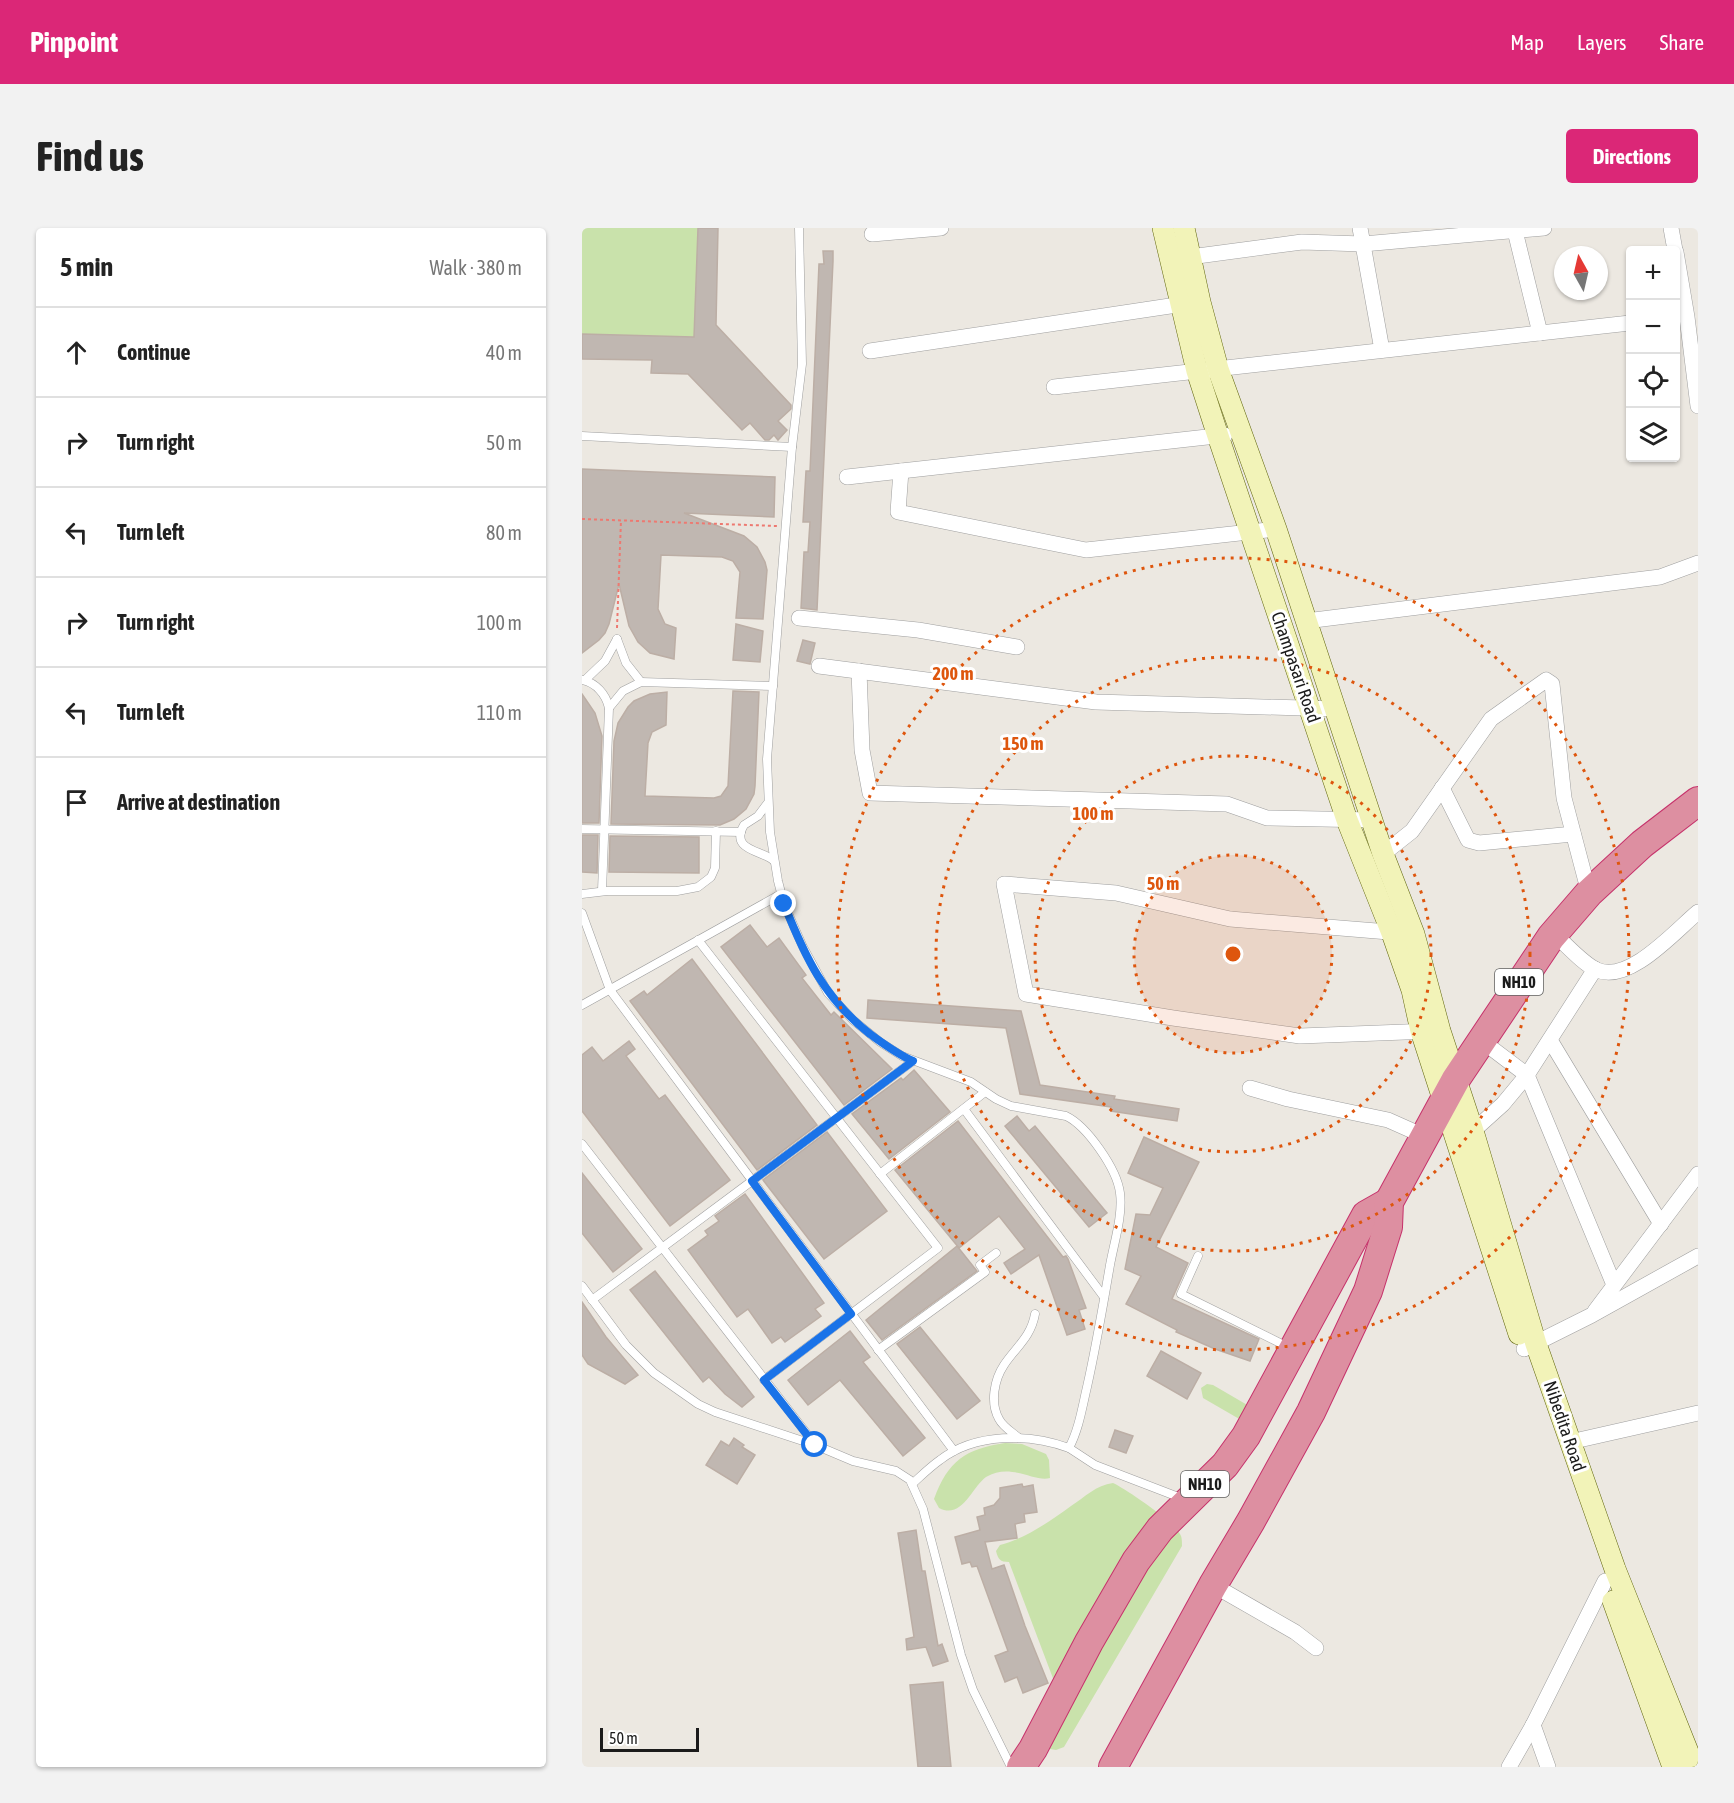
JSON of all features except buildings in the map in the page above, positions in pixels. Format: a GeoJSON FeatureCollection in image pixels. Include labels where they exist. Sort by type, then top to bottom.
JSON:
{"type":"FeatureCollection","features":[{"type":"Feature","properties":{"kind":"highway","name":"NH10"},"geometry":{"type":"LineString","coordinates":[[1113,1767],[1213,1585],[1292,1448],[1344,1344],[1368,1291],[1388,1227],[1389,1202],[1450,1090],[1508,998],[1554,934],[1589,893],[1642,844],[1698,801]]}},
{"type":"Feature","properties":{"kind":"highway","name":"NH10"},"geometry":{"type":"LineString","coordinates":[[1021,1767],[1136,1561],[1160,1529],[1187,1500],[1225,1466],[1246,1436],[1366,1215],[1389,1202]]}},
{"type":"Feature","properties":{"kind":"main road","name":"Champasari Road"},"geometry":{"type":"LineString","coordinates":[[1163,228],[1190,303],[1207,370],[1218,436],[1347,820],[1430,1031],[1450,1090]]}},
{"type":"Feature","properties":{"kind":"main road","name":"Champasari Road"},"geometry":{"type":"LineString","coordinates":[[1184,228],[1190,257],[1190,303]]}},
{"type":"Feature","properties":{"kind":"main road","name":"Champasari Road"},"geometry":{"type":"LineString","coordinates":[[1207,370],[1242,434],[1276,529],[1383,854],[1414,934],[1430,1031]]}},
{"type":"Feature","properties":{"kind":"main road","name":"Nibedita Road"},"geometry":{"type":"LineString","coordinates":[[1450,1090],[1473,1131],[1530,1347],[1570,1442],[1687,1765]]}},
{"type":"Feature","properties":{"kind":"main road","name":"Nibedita Road"},"geometry":{"type":"LineString","coordinates":[[1450,1090],[1605,1581],[1687,1765]]}},
{"type":"Feature","properties":{"kind":"street"},"geometry":{"type":"LineString","coordinates":[[872,234],[941,228]]}},
{"type":"Feature","properties":{"kind":"street"},"geometry":{"type":"LineString","coordinates":[[1360,228],[1382,350]]}},
{"type":"Feature","properties":{"kind":"street"},"geometry":{"type":"LineString","coordinates":[[1190,257],[1302,242],[1363,244],[1544,228]]}},
{"type":"Feature","properties":{"kind":"street"},"geometry":{"type":"LineString","coordinates":[[1671,228],[1674,246]]}},
{"type":"Feature","properties":{"kind":"street"},"geometry":{"type":"LineString","coordinates":[[1515,231],[1540,333]]}},
{"type":"Feature","properties":{"kind":"street"},"geometry":{"type":"LineString","coordinates":[[1680,278],[1698,406]]}},
{"type":"Feature","properties":{"kind":"street"},"geometry":{"type":"LineString","coordinates":[[870,351],[1190,303]]}},
{"type":"Feature","properties":{"kind":"street"},"geometry":{"type":"LineString","coordinates":[[1054,387],[1626,323]]}},
{"type":"Feature","properties":{"kind":"street"},"geometry":{"type":"LineString","coordinates":[[847,477],[1242,434]]}},
{"type":"Feature","properties":{"kind":"street"},"geometry":{"type":"LineString","coordinates":[[901,471],[898,512],[1086,550],[1276,529]]}},
{"type":"Feature","properties":{"kind":"street"},"geometry":{"type":"LineString","coordinates":[[1306,621],[1660,577],[1698,563]]}},
{"type":"Feature","properties":{"kind":"street"},"geometry":{"type":"LineString","coordinates":[[799,618],[918,630],[1017,647]]}},
{"type":"Feature","properties":{"kind":"street"},"geometry":{"type":"LineString","coordinates":[[819,666],[1096,702],[1336,709]]}},
{"type":"Feature","properties":{"kind":"street"},"geometry":{"type":"LineString","coordinates":[[859,671],[862,750],[870,793],[1227,804],[1267,818],[1372,820]]}},
{"type":"Feature","properties":{"kind":"street"},"geometry":{"type":"LineString","coordinates":[[1383,854],[1409,834],[1491,719],[1546,680],[1552,684],[1563,790],[1589,893]]}},
{"type":"Feature","properties":{"kind":"street"},"geometry":{"type":"LineString","coordinates":[[1442,788],[1468,840],[1479,843],[1573,834]]}},
{"type":"Feature","properties":{"kind":"street"},"geometry":{"type":"LineString","coordinates":[[1414,934],[1230,919],[1116,893],[1004,884],[1026,994],[1300,1036],[1430,1031]]}},
{"type":"Feature","properties":{"kind":"street"},"geometry":{"type":"LineString","coordinates":[[1554,934],[1595,969],[1606,973],[1614,972],[1632,967],[1698,912]]}},
{"type":"Feature","properties":{"kind":"street"},"geometry":{"type":"LineString","coordinates":[[1473,1131],[1503,1104],[1527,1075],[1595,969]]}},
{"type":"Feature","properties":{"kind":"street"},"geometry":{"type":"LineString","coordinates":[[1550,1040],[1661,1224]]}},
{"type":"Feature","properties":{"kind":"street"},"geometry":{"type":"LineString","coordinates":[[1482,1041],[1527,1075],[1614,1285]]}},
{"type":"Feature","properties":{"kind":"street"},"geometry":{"type":"LineString","coordinates":[[1250,1088],[1288,1100],[1388,1120],[1424,1136]]}},
{"type":"Feature","properties":{"kind":"street"},"geometry":{"type":"LineString","coordinates":[[1592,1315],[1698,1174]]}},
{"type":"Feature","properties":{"kind":"street"},"geometry":{"type":"LineString","coordinates":[[1530,1347],[1698,1256]]}},
{"type":"Feature","properties":{"kind":"street"},"geometry":{"type":"LineString","coordinates":[[1570,1442],[1698,1413]]}},
{"type":"Feature","properties":{"kind":"street"},"geometry":{"type":"LineString","coordinates":[[1509,1767],[1533,1725],[1605,1581]]}},
{"type":"Feature","properties":{"kind":"street"},"geometry":{"type":"LineString","coordinates":[[1213,1585],[1295,1632],[1316,1648]]}},
{"type":"Feature","properties":{"kind":"street"},"geometry":{"type":"LineString","coordinates":[[1533,1725],[1548,1767]]}},
{"type":"Feature","properties":{"kind":"lane"},"geometry":{"type":"LineString","coordinates":[[800,228],[802,363],[792,447],[767,759],[767,803],[774,861],[781,894],[799,939],[828,993],[853,1020],[888,1047],[913,1061],[970,1082],[1011,1106],[1060,1115],[1074,1120],[1112,1169],[1120,1191],[1120,1200],[1104,1297],[1077,1433],[1069,1448]]}},
{"type":"Feature","properties":{"kind":"lane"},"geometry":{"type":"LineString","coordinates":[[582,436],[792,447]]}},
{"type":"Feature","properties":{"kind":"lane"},"geometry":{"type":"LineString","coordinates":[[603,891],[609,708],[602,692],[584,680],[605,661],[617,639]]}},
{"type":"Feature","properties":{"kind":"lane"},"geometry":{"type":"LineString","coordinates":[[617,639],[626,663],[641,682]]}},
{"type":"Feature","properties":{"kind":"lane"},"geometry":{"type":"LineString","coordinates":[[609,708],[623,691],[641,682],[773,686]]}},
{"type":"Feature","properties":{"kind":"lane"},"geometry":{"type":"LineString","coordinates":[[767,803],[758,816],[744,825],[741,832],[742,842],[751,851],[770,857],[774,861]]}},
{"type":"Feature","properties":{"kind":"lane"},"geometry":{"type":"LineString","coordinates":[[582,829],[741,832]]}},
{"type":"Feature","properties":{"kind":"lane"},"geometry":{"type":"LineString","coordinates":[[582,894],[603,891],[677,891],[688,890],[705,883],[715,868],[716,831]]}},
{"type":"Feature","properties":{"kind":"lane"},"geometry":{"type":"LineString","coordinates":[[582,1005],[781,894]]}},
{"type":"Feature","properties":{"kind":"lane"},"geometry":{"type":"LineString","coordinates":[[582,913],[610,990],[954,1451]]}},
{"type":"Feature","properties":{"kind":"lane"},"geometry":{"type":"LineString","coordinates":[[698,940],[938,1248],[764,1380]]}},
{"type":"Feature","properties":{"kind":"lane"},"geometry":{"type":"LineString","coordinates":[[592,1300],[913,1061]]}},
{"type":"Feature","properties":{"kind":"lane"},"geometry":{"type":"LineString","coordinates":[[880,1174],[985,1092]]}},
{"type":"Feature","properties":{"kind":"lane"},"geometry":{"type":"LineString","coordinates":[[964,1109],[1104,1297]]}},
{"type":"Feature","properties":{"kind":"lane"},"geometry":{"type":"LineString","coordinates":[[582,1144],[815,1445]]}},
{"type":"Feature","properties":{"kind":"lane"},"geometry":{"type":"LineString","coordinates":[[878,1350],[985,1272],[980,1265],[996,1253]]}},
{"type":"Feature","properties":{"kind":"lane"},"geometry":{"type":"LineString","coordinates":[[1198,1256],[1181,1294],[1293,1351]]}},
{"type":"Feature","properties":{"kind":"lane"},"geometry":{"type":"LineString","coordinates":[[582,1286],[626,1345],[654,1373],[679,1392],[715,1412],[815,1445],[853,1461],[896,1471],[910,1480],[923,1509],[954,1631],[970,1682],[1011,1767]]}},
{"type":"Feature","properties":{"kind":"lane"},"geometry":{"type":"LineString","coordinates":[[1019,1438],[999,1419],[994,1398],[996,1381],[1004,1366],[1028,1335],[1033,1326],[1035,1314]]}},
{"type":"Feature","properties":{"kind":"lane"},"geometry":{"type":"LineString","coordinates":[[912,1484],[940,1459],[954,1451],[978,1443],[1019,1438],[1050,1441],[1069,1448],[1095,1465],[1187,1500]]}},
{"type":"Feature","properties":{"kind":"path"},"geometry":{"type":"LineString","coordinates":[[582,519],[786,527]]}},
{"type":"Feature","properties":{"kind":"path"},"geometry":{"type":"LineString","coordinates":[[617,639],[621,520]]}},
{"type":"Feature","properties":{"kind":"green space"},"geometry":{"type":"Polygon","coordinates":[[[582,228],[698,228],[694,337],[582,334],[582,228]]]}},
{"type":"Feature","properties":{"kind":"green space"},"geometry":{"type":"Polygon","coordinates":[[[1207,1384],[1213,1385],[1249,1406],[1241,1420],[1203,1398],[1201,1388],[1207,1384]]]}},
{"type":"Feature","properties":{"kind":"green space"},"geometry":{"type":"Polygon","coordinates":[[[1005,1443],[1022,1444],[1046,1454],[1049,1460],[1050,1478],[1037,1478],[1013,1472],[995,1473],[986,1477],[966,1501],[954,1510],[947,1511],[939,1508],[934,1499],[945,1475],[952,1466],[969,1453],[1005,1443]]]}},
{"type":"Feature","properties":{"kind":"green space"},"geometry":{"type":"Polygon","coordinates":[[[1113,1483],[1139,1499],[1170,1523],[1181,1536],[1182,1546],[1064,1747],[1056,1750],[1044,1748],[1054,1681],[1009,1562],[1000,1560],[996,1551],[1000,1545],[1037,1529],[1096,1489],[1113,1483]]]}},
{"type":"Feature","properties":{"kind":"route"},"geometry":{"type":"LineString","coordinates":[[784,904],[818,976],[840,1008],[880,1042],[913,1061],[752,1181],[851,1314],[764,1380],[815,1445]]}}]}
